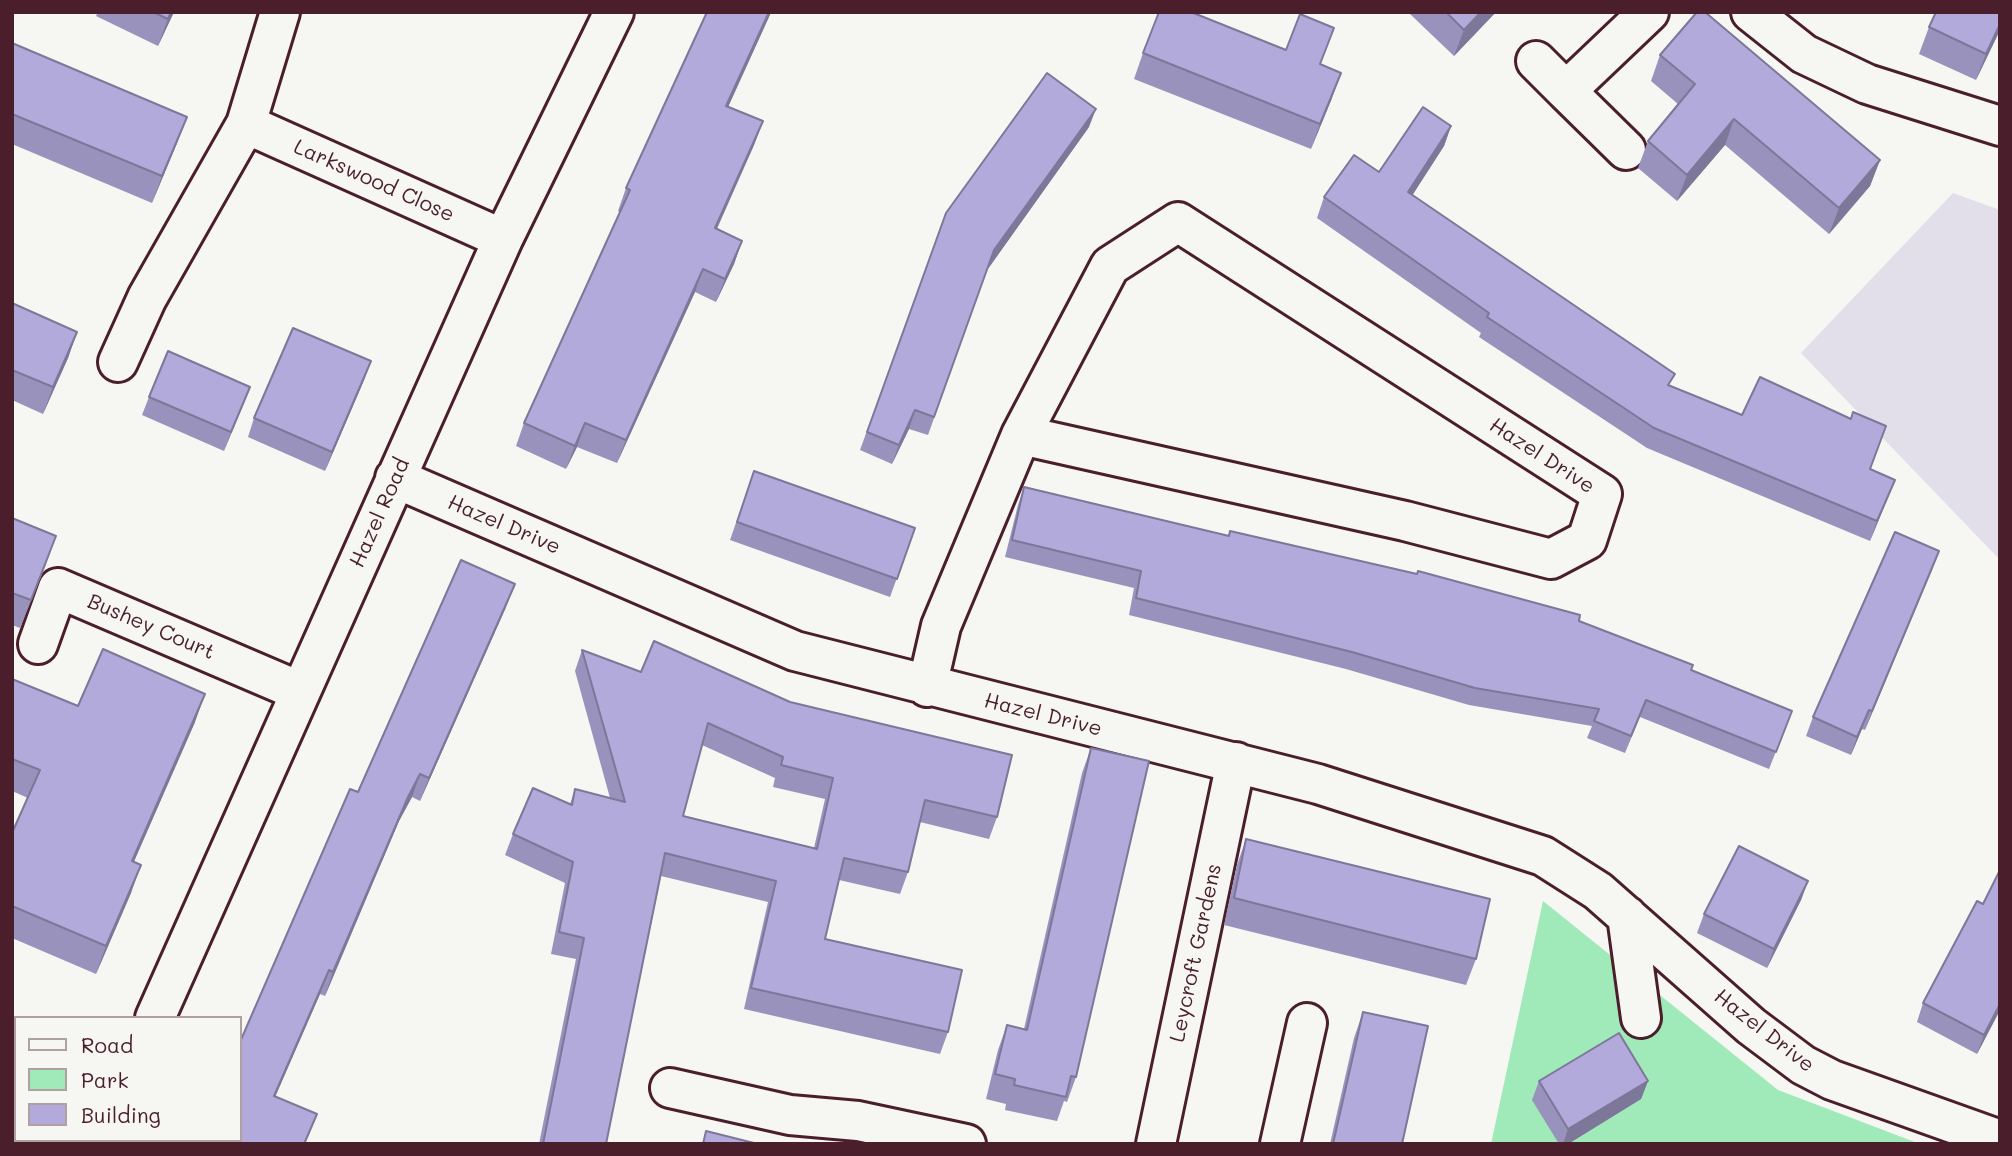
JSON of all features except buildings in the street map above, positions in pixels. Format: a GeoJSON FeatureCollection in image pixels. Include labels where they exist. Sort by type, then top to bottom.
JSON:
{"type":"FeatureCollection","features":[{"type":"Feature","properties":{"kind":"street"},"geometry":{"type":"LineString","coordinates":[[118,362],[147,298],[246,124],[280,12]]}},
{"type":"Feature","properties":{"kind":"street","name":"Hazel Road"},"geometry":{"type":"LineString","coordinates":[[156,1016],[503,239],[614,12]]}},
{"type":"Feature","properties":{"kind":"street"},"geometry":{"type":"LineString","coordinates":[[1566,91],[1649,12]]}},
{"type":"Feature","properties":{"kind":"street"},"geometry":{"type":"LineString","coordinates":[[1751,12],[1804,54],[1867,84],[2000,127]]}},
{"type":"Feature","properties":{"kind":"street"},"geometry":{"type":"LineString","coordinates":[[1536,61],[1626,150]]}},
{"type":"Feature","properties":{"kind":"street","name":"Larkswood Close"},"geometry":{"type":"LineString","coordinates":[[246,124],[503,239]]}},
{"type":"Feature","properties":{"kind":"street","name":"Hazel Drive"},"geometry":{"type":"LineString","coordinates":[[927,687],[941,626],[1021,435],[1110,266],[1178,222],[1602,494],[1587,540],[1551,559],[1405,521],[1021,435]]}},
{"type":"Feature","properties":{"kind":"street","name":"Hazel Drive"},"geometry":{"type":"LineString","coordinates":[[396,478],[795,651],[927,687],[1318,784],[1543,856],[1571,872],[1627,916],[1770,1042],[1803,1065],[1832,1080],[2000,1140]]}},
{"type":"Feature","properties":{"kind":"street","name":"Bushey Court"},"geometry":{"type":"LineString","coordinates":[[38,645],[58,588],[299,691]]}},
{"type":"Feature","properties":{"kind":"street","name":"Leycroft Gardens"},"geometry":{"type":"LineString","coordinates":[[1156,1144],[1236,762]]}},
{"type":"Feature","properties":{"kind":"street"},"geometry":{"type":"LineString","coordinates":[[1627,916],[1641,1018]]}},
{"type":"Feature","properties":{"kind":"street"},"geometry":{"type":"LineString","coordinates":[[1280,1144],[1307,1023]]}},
{"type":"Feature","properties":{"kind":"street"},"geometry":{"type":"LineString","coordinates":[[670,1088],[790,1115],[858,1121],[966,1144]]}},
{"type":"Feature","properties":{"kind":"shaded area"},"geometry":{"type":"Polygon","coordinates":[[[1953,193],[2000,210],[2000,560],[1801,353],[1953,193]]]}},
{"type":"Feature","properties":{"kind":"green space"},"geometry":{"type":"Polygon","coordinates":[[[1543,901],[1778,1090],[1920,1144],[1491,1144],[1543,901]]]}}]}
